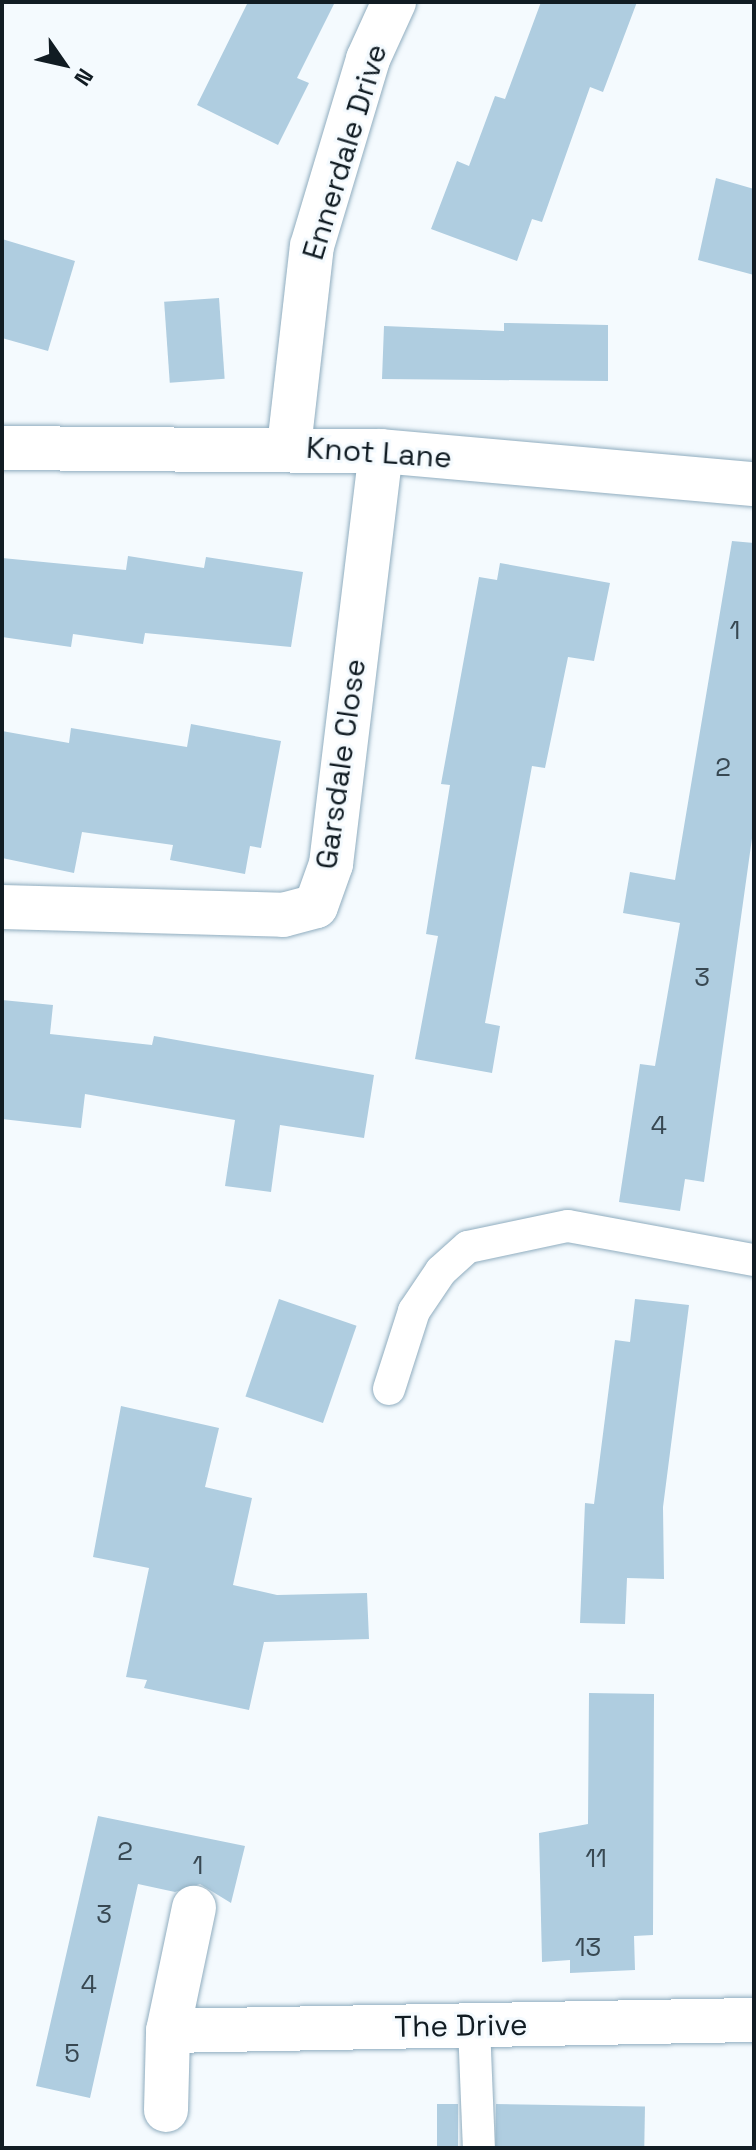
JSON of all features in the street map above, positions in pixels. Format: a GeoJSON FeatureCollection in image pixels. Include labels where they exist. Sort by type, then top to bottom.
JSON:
{"type":"FeatureCollection","features":[{"type":"Feature","properties":{"kind":"street","name":"Ennerdale Drive"},"geometry":{"type":"LineString","coordinates":[[289,447],[312,246],[368,59],[394,2]]}},
{"type":"Feature","properties":{"kind":"street","name":"Knot Lane"},"geometry":{"type":"LineString","coordinates":[[2,448],[289,447],[381,451],[754,484]]}},
{"type":"Feature","properties":{"kind":"street","name":"Garsdale Close"},"geometry":{"type":"LineString","coordinates":[[2,907],[283,915],[316,906],[331,864],[381,451]]}},
{"type":"Feature","properties":{"kind":"street"},"geometry":{"type":"LineString","coordinates":[[166,2110],[168,2031],[194,1908]]}},
{"type":"Feature","properties":{"kind":"street","name":"The Drive"},"geometry":{"type":"LineString","coordinates":[[168,2031],[754,2020]]}},
{"type":"Feature","properties":{"kind":"lane"},"geometry":{"type":"LineString","coordinates":[[389,1389],[414,1311],[441,1271],[468,1247],[568,1226],[754,1260]]}},
{"type":"Feature","properties":{"kind":"lane"},"geometry":{"type":"LineString","coordinates":[[474,2026],[479,2148]]}},
{"type":"Feature","properties":{"kind":"building"},"geometry":{"type":"Polygon","coordinates":[[[248,2],[335,2],[297,78],[309,83],[278,145],[197,105],[248,2]]]}},
{"type":"Feature","properties":{"kind":"building"},"geometry":{"type":"Polygon","coordinates":[[[541,2],[637,2],[603,92],[590,87],[542,222],[532,219],[517,261],[431,229],[457,161],[469,166],[495,96],[505,99],[541,2]]]}},
{"type":"Feature","properties":{"kind":"building"},"geometry":{"type":"Polygon","coordinates":[[[716,178],[754,189],[754,275],[698,260],[716,178]]]}},
{"type":"Feature","properties":{"kind":"building"},"geometry":{"type":"Polygon","coordinates":[[[2,239],[75,261],[48,351],[2,338],[2,239]]]}},
{"type":"Feature","properties":{"kind":"building"},"geometry":{"type":"Polygon","coordinates":[[[219,298],[225,379],[170,383],[164,302],[219,298]]]}},
{"type":"Feature","properties":{"kind":"building"},"geometry":{"type":"Polygon","coordinates":[[[504,323],[608,325],[608,381],[382,379],[384,326],[504,331],[504,323]]]}},
{"type":"Feature","properties":{"kind":"building"},"geometry":{"type":"Polygon","coordinates":[[[732,541],[754,543],[754,824],[704,1182],[685,1179],[680,1211],[619,1202],[640,1064],[655,1066],[680,923],[623,913],[630,872],[675,880],[732,541]]]}},
{"type":"Feature","properties":{"kind":"building"},"geometry":{"type":"Polygon","coordinates":[[[128,556],[204,568],[206,557],[303,572],[291,647],[145,633],[143,644],[73,634],[71,647],[2,637],[2,558],[126,570],[128,556]]]}},
{"type":"Feature","properties":{"kind":"building"},"geometry":{"type":"Polygon","coordinates":[[[500,563],[610,583],[594,661],[568,657],[545,768],[532,766],[485,1023],[500,1026],[492,1073],[415,1059],[438,936],[426,934],[450,785],[441,784],[479,577],[497,580],[500,563]]]}},
{"type":"Feature","properties":{"kind":"building"},"geometry":{"type":"Polygon","coordinates":[[[191,724],[281,741],[261,848],[250,846],[245,874],[170,860],[173,845],[82,832],[74,873],[2,858],[2,731],[69,743],[71,728],[187,747],[191,724]]]}},
{"type":"Feature","properties":{"kind":"building"},"geometry":{"type":"Polygon","coordinates":[[[2,1000],[53,1005],[50,1034],[152,1045],[154,1036],[374,1075],[364,1138],[280,1125],[271,1192],[225,1186],[235,1120],[85,1094],[81,1128],[2,1119],[2,1000]]]}},
{"type":"Feature","properties":{"kind":"building"},"geometry":{"type":"Polygon","coordinates":[[[279,1299],[357,1326],[323,1423],[245,1396],[279,1299]]]}},
{"type":"Feature","properties":{"kind":"building"},"geometry":{"type":"Polygon","coordinates":[[[635,1299],[689,1305],[663,1507],[664,1579],[627,1578],[625,1624],[580,1623],[585,1503],[594,1504],[615,1340],[630,1342],[635,1299]]]}},
{"type":"Feature","properties":{"kind":"building"},"geometry":{"type":"Polygon","coordinates":[[[121,1406],[219,1428],[205,1487],[252,1498],[233,1585],[277,1595],[367,1593],[369,1639],[264,1642],[249,1710],[144,1688],[147,1680],[126,1677],[149,1568],[93,1557],[121,1406]]]}},
{"type":"Feature","properties":{"kind":"building"},"geometry":{"type":"Polygon","coordinates":[[[589,1693],[654,1694],[653,1935],[634,1936],[635,1970],[570,1973],[570,1960],[542,1962],[539,1833],[588,1824],[589,1693]]]}},
{"type":"Feature","properties":{"kind":"building"},"geometry":{"type":"Polygon","coordinates":[[[98,1816],[245,1846],[231,1903],[200,1884],[175,1892],[138,1884],[90,2098],[36,2086],[98,1816]]]}},
{"type":"Feature","properties":{"kind":"building"},"geometry":{"type":"Polygon","coordinates":[[[437,2104],[458,2104],[458,2148],[437,2148],[437,2104]]]}},
{"type":"Feature","properties":{"kind":"building"},"geometry":{"type":"Polygon","coordinates":[[[496,2104],[645,2107],[644,2148],[495,2148],[496,2104]]]}}]}
